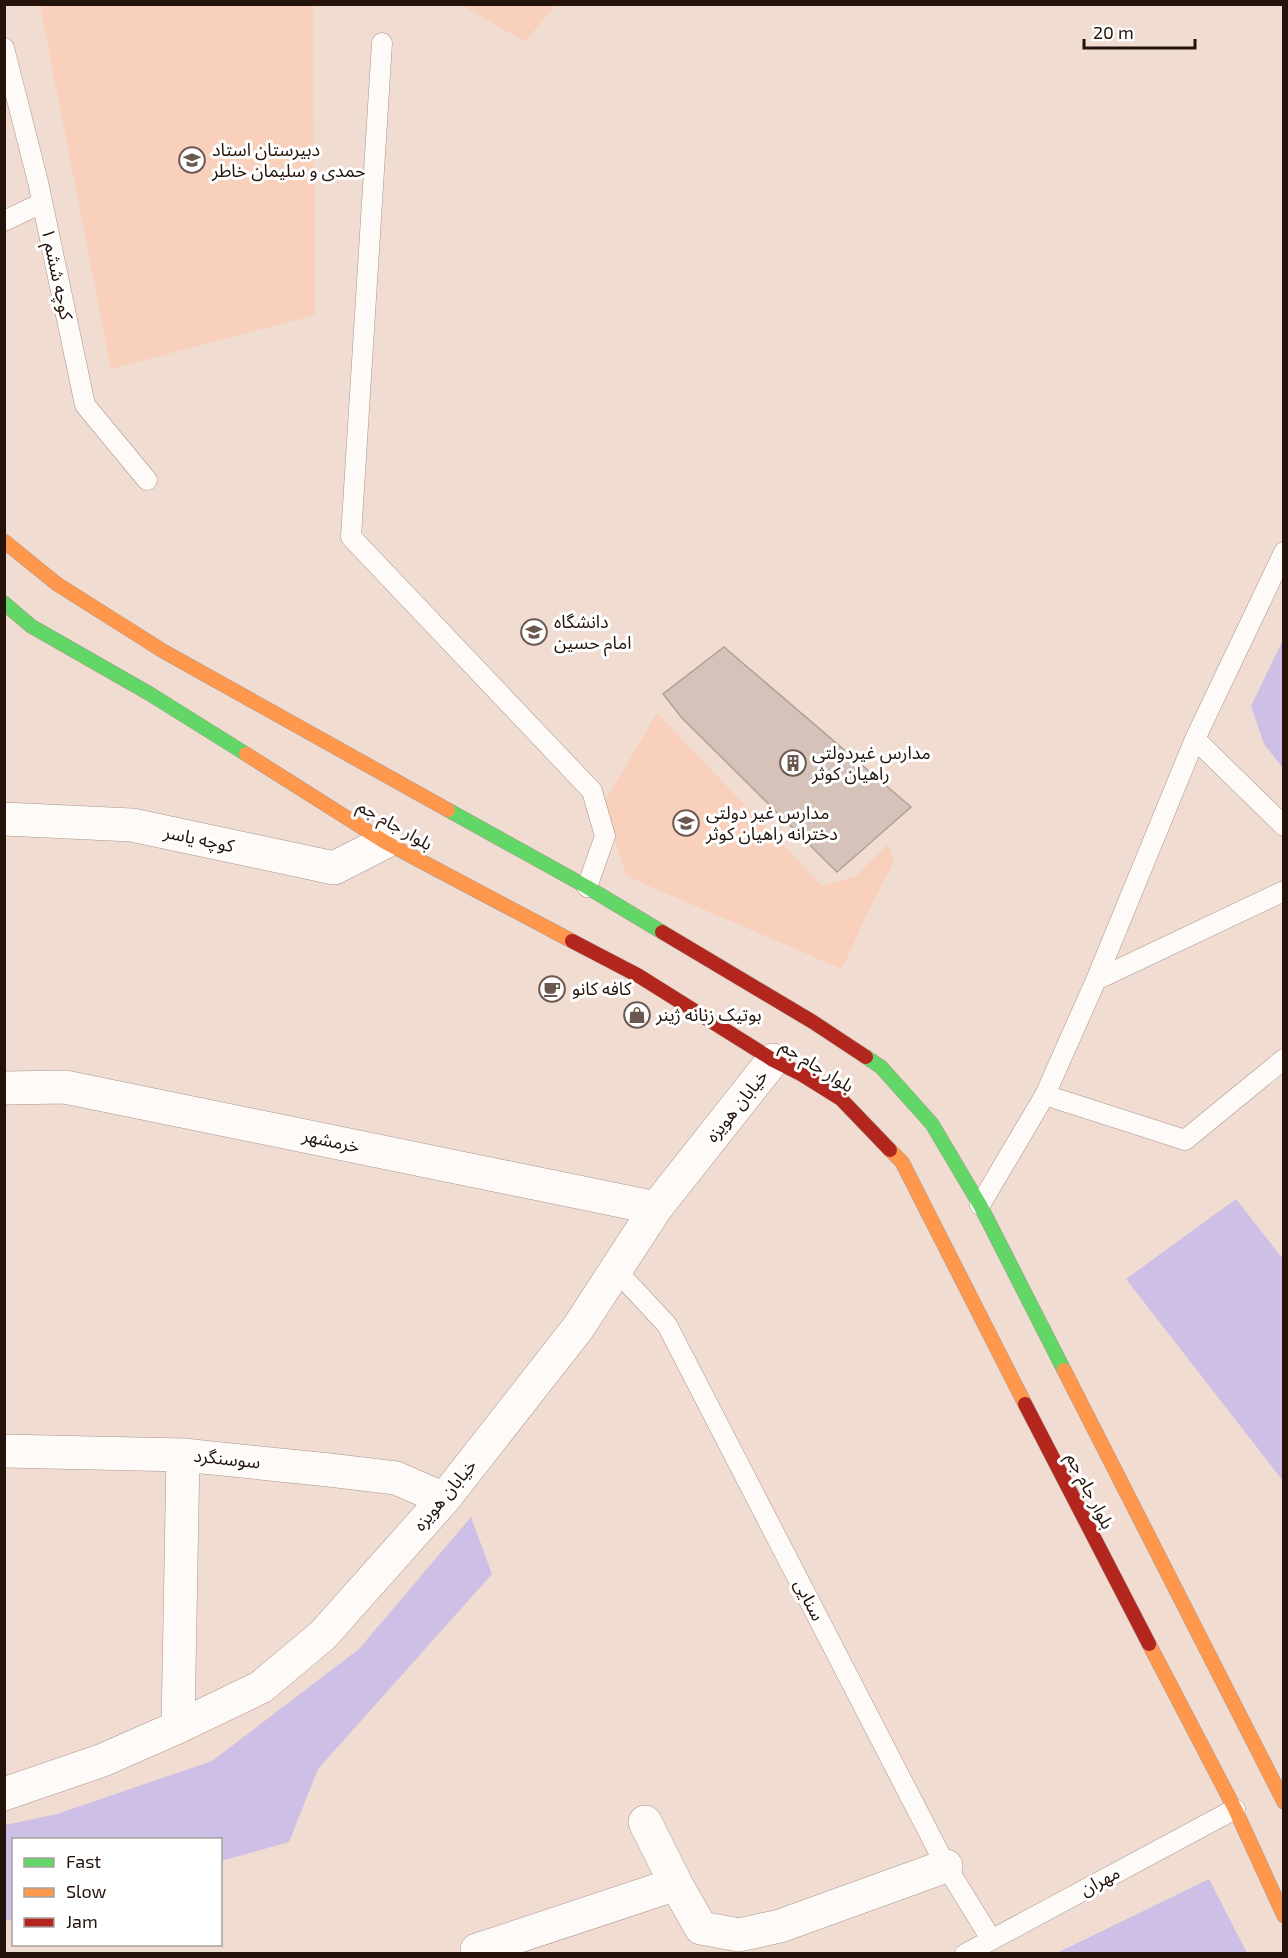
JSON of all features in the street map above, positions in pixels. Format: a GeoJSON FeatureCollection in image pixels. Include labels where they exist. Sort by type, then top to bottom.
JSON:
{"type":"FeatureCollection","features":[{"type":"Feature","properties":{"kind":"main road","name":"بلوار جام جم"},"geometry":{"type":"LineString","coordinates":[[4,541],[57,584],[163,651],[587,887],[813,1022],[882,1067],[932,1124],[980,1204],[1284,1802]]}},
{"type":"Feature","properties":{"kind":"main road","name":"بلوار جام جم"},"geometry":{"type":"LineString","coordinates":[[4,603],[32,626],[150,693],[385,842],[639,976],[773,1060],[841,1099],[902,1162],[956,1271],[1235,1809],[1284,1916]]}},
{"type":"Feature","properties":{"kind":"street","name":"کوچه یاسر"},"geometry":{"type":"LineString","coordinates":[[4,819],[132,825],[334,868],[385,842]]}},
{"type":"Feature","properties":{"kind":"street","name":"خیابان هویزه"},"geometry":{"type":"LineString","coordinates":[[4,1794],[103,1760],[261,1687],[323,1635],[444,1499],[578,1328],[656,1208],[773,1060]]}},
{"type":"Feature","properties":{"kind":"street","name":"خرمشهر"},"geometry":{"type":"LineString","coordinates":[[4,1088],[65,1087],[656,1208]]}},
{"type":"Feature","properties":{"kind":"street","name":"سوسنگرد"},"geometry":{"type":"LineString","coordinates":[[4,1451],[183,1455],[396,1478],[444,1499]]}},
{"type":"Feature","properties":{"kind":"street"},"geometry":{"type":"LineString","coordinates":[[178,1727],[183,1455]]}},
{"type":"Feature","properties":{"kind":"street"},"geometry":{"type":"LineString","coordinates":[[645,1822],[701,1928],[739,1935],[780,1926],[946,1866]]}},
{"type":"Feature","properties":{"kind":"street"},"geometry":{"type":"LineString","coordinates":[[477,1950],[676,1884]]}},
{"type":"Feature","properties":{"kind":"lane"},"geometry":{"type":"LineString","coordinates":[[382,43],[351,537],[592,791],[605,836],[587,887]]}},
{"type":"Feature","properties":{"kind":"lane","name":"کوچه ششم ۱"},"geometry":{"type":"LineString","coordinates":[[4,48],[42,203],[85,405],[147,480]]}},
{"type":"Feature","properties":{"kind":"lane"},"geometry":{"type":"LineString","coordinates":[[4,221],[42,203]]}},
{"type":"Feature","properties":{"kind":"lane"},"geometry":{"type":"LineString","coordinates":[[980,1204],[1045,1095],[1096,980],[1196,739],[1284,552]]}},
{"type":"Feature","properties":{"kind":"lane"},"geometry":{"type":"LineString","coordinates":[[1196,739],[1284,826]]}},
{"type":"Feature","properties":{"kind":"lane"},"geometry":{"type":"LineString","coordinates":[[1096,980],[1284,891]]}},
{"type":"Feature","properties":{"kind":"lane"},"geometry":{"type":"LineString","coordinates":[[1045,1095],[1185,1140],[1284,1059]]}},
{"type":"Feature","properties":{"kind":"lane","name":"سنایی"},"geometry":{"type":"LineString","coordinates":[[616,1269],[668,1325],[946,1866],[991,1939]]}},
{"type":"Feature","properties":{"kind":"lane","name":"مهران"},"geometry":{"type":"LineString","coordinates":[[965,1953],[1235,1809]]}},
{"type":"Feature","properties":{"kind":"shaded area","name":"دبیرستان استاد حمدی و سلیمان خاطر"},"geometry":{"type":"Polygon","coordinates":[[[40,5],[313,5],[315,315],[111,369],[40,5]]]}},
{"type":"Feature","properties":{"kind":"shaded area"},"geometry":{"type":"Polygon","coordinates":[[[462,5],[555,5],[525,42],[462,5]]]}},
{"type":"Feature","properties":{"kind":"shaded area"},"geometry":{"type":"Polygon","coordinates":[[[1283,640],[1283,768],[1264,744],[1251,706],[1283,640]]]}},
{"type":"Feature","properties":{"kind":"shaded area","name":"مدارس غیر دولتی دخترانه راهیان کوثر"},"geometry":{"type":"Polygon","coordinates":[[[657,713],[822,886],[856,876],[888,844],[894,861],[842,969],[626,876],[604,803],[657,713]]]}},
{"type":"Feature","properties":{"kind":"shaded area"},"geometry":{"type":"Polygon","coordinates":[[[1236,1199],[1283,1259],[1283,1481],[1126,1279],[1236,1199]]]}},
{"type":"Feature","properties":{"kind":"shaded area"},"geometry":{"type":"Polygon","coordinates":[[[471,1517],[492,1574],[318,1769],[289,1842],[222,1861],[222,1838],[12,1838],[12,1919],[5,1921],[5,1825],[57,1814],[212,1761],[359,1649],[471,1517]]]}},
{"type":"Feature","properties":{"kind":"shaded area"},"geometry":{"type":"Polygon","coordinates":[[[1209,1879],[1247,1953],[1057,1953],[1209,1879]]]}},
{"type":"Feature","properties":{"kind":"building","name":"مدارس غیردولتی راهیان کوثر"},"geometry":{"type":"Polygon","coordinates":[[[724,647],[911,807],[837,872],[682,718],[663,694],[724,647]]]}},
{"type":"Feature","properties":{"kind":"traffic: fast"},"geometry":{"type":"LineString","coordinates":[[4,603],[31,626],[150,694],[246,754]]}},
{"type":"Feature","properties":{"kind":"traffic: fast"},"geometry":{"type":"LineString","coordinates":[[448,810],[587,887],[662,932]]}},
{"type":"Feature","properties":{"kind":"traffic: fast"},"geometry":{"type":"LineString","coordinates":[[866,1057],[881,1067],[932,1124],[980,1205],[1064,1370]]}},
{"type":"Feature","properties":{"kind":"traffic: slow"},"geometry":{"type":"LineString","coordinates":[[4,541],[57,584],[163,651],[448,810]]}},
{"type":"Feature","properties":{"kind":"traffic: slow"},"geometry":{"type":"LineString","coordinates":[[246,754],[385,842],[572,941]]}},
{"type":"Feature","properties":{"kind":"traffic: slow"},"geometry":{"type":"LineString","coordinates":[[890,1150],[902,1162],[1025,1404]]}},
{"type":"Feature","properties":{"kind":"traffic: slow"},"geometry":{"type":"LineString","coordinates":[[1064,1370],[1284,1802]]}},
{"type":"Feature","properties":{"kind":"traffic: slow"},"geometry":{"type":"LineString","coordinates":[[1149,1644],[1235,1809],[1284,1916]]}},
{"type":"Feature","properties":{"kind":"traffic: jam"},"geometry":{"type":"LineString","coordinates":[[662,932],[813,1022],[866,1057]]}},
{"type":"Feature","properties":{"kind":"traffic: jam"},"geometry":{"type":"LineString","coordinates":[[572,941],[639,976],[773,1060],[841,1099],[890,1150]]}},
{"type":"Feature","properties":{"kind":"traffic: jam"},"geometry":{"type":"LineString","coordinates":[[1025,1404],[1149,1644]]}},
{"type":"Feature","properties":{"kind":"place","name":"دبیرستان استاد حمدی و سلیمان خاطر"},"geometry":{"type":"Point","coordinates":[192,160]}},
{"type":"Feature","properties":{"kind":"place","name":"دانشگاه امام حسین"},"geometry":{"type":"Point","coordinates":[534,632]}},
{"type":"Feature","properties":{"kind":"place","name":"مدارس غیردولتی راهیان کوثر"},"geometry":{"type":"Point","coordinates":[793,763]}},
{"type":"Feature","properties":{"kind":"place","name":"مدارس غیر دولتی دخترانه راهیان کوثر"},"geometry":{"type":"Point","coordinates":[686,823]}},
{"type":"Feature","properties":{"kind":"place","name":"کافه کانو"},"geometry":{"type":"Point","coordinates":[552,989]}},
{"type":"Feature","properties":{"kind":"place","name":"بوتیک زنانه ژینر"},"geometry":{"type":"Point","coordinates":[637,1015]}}]}
